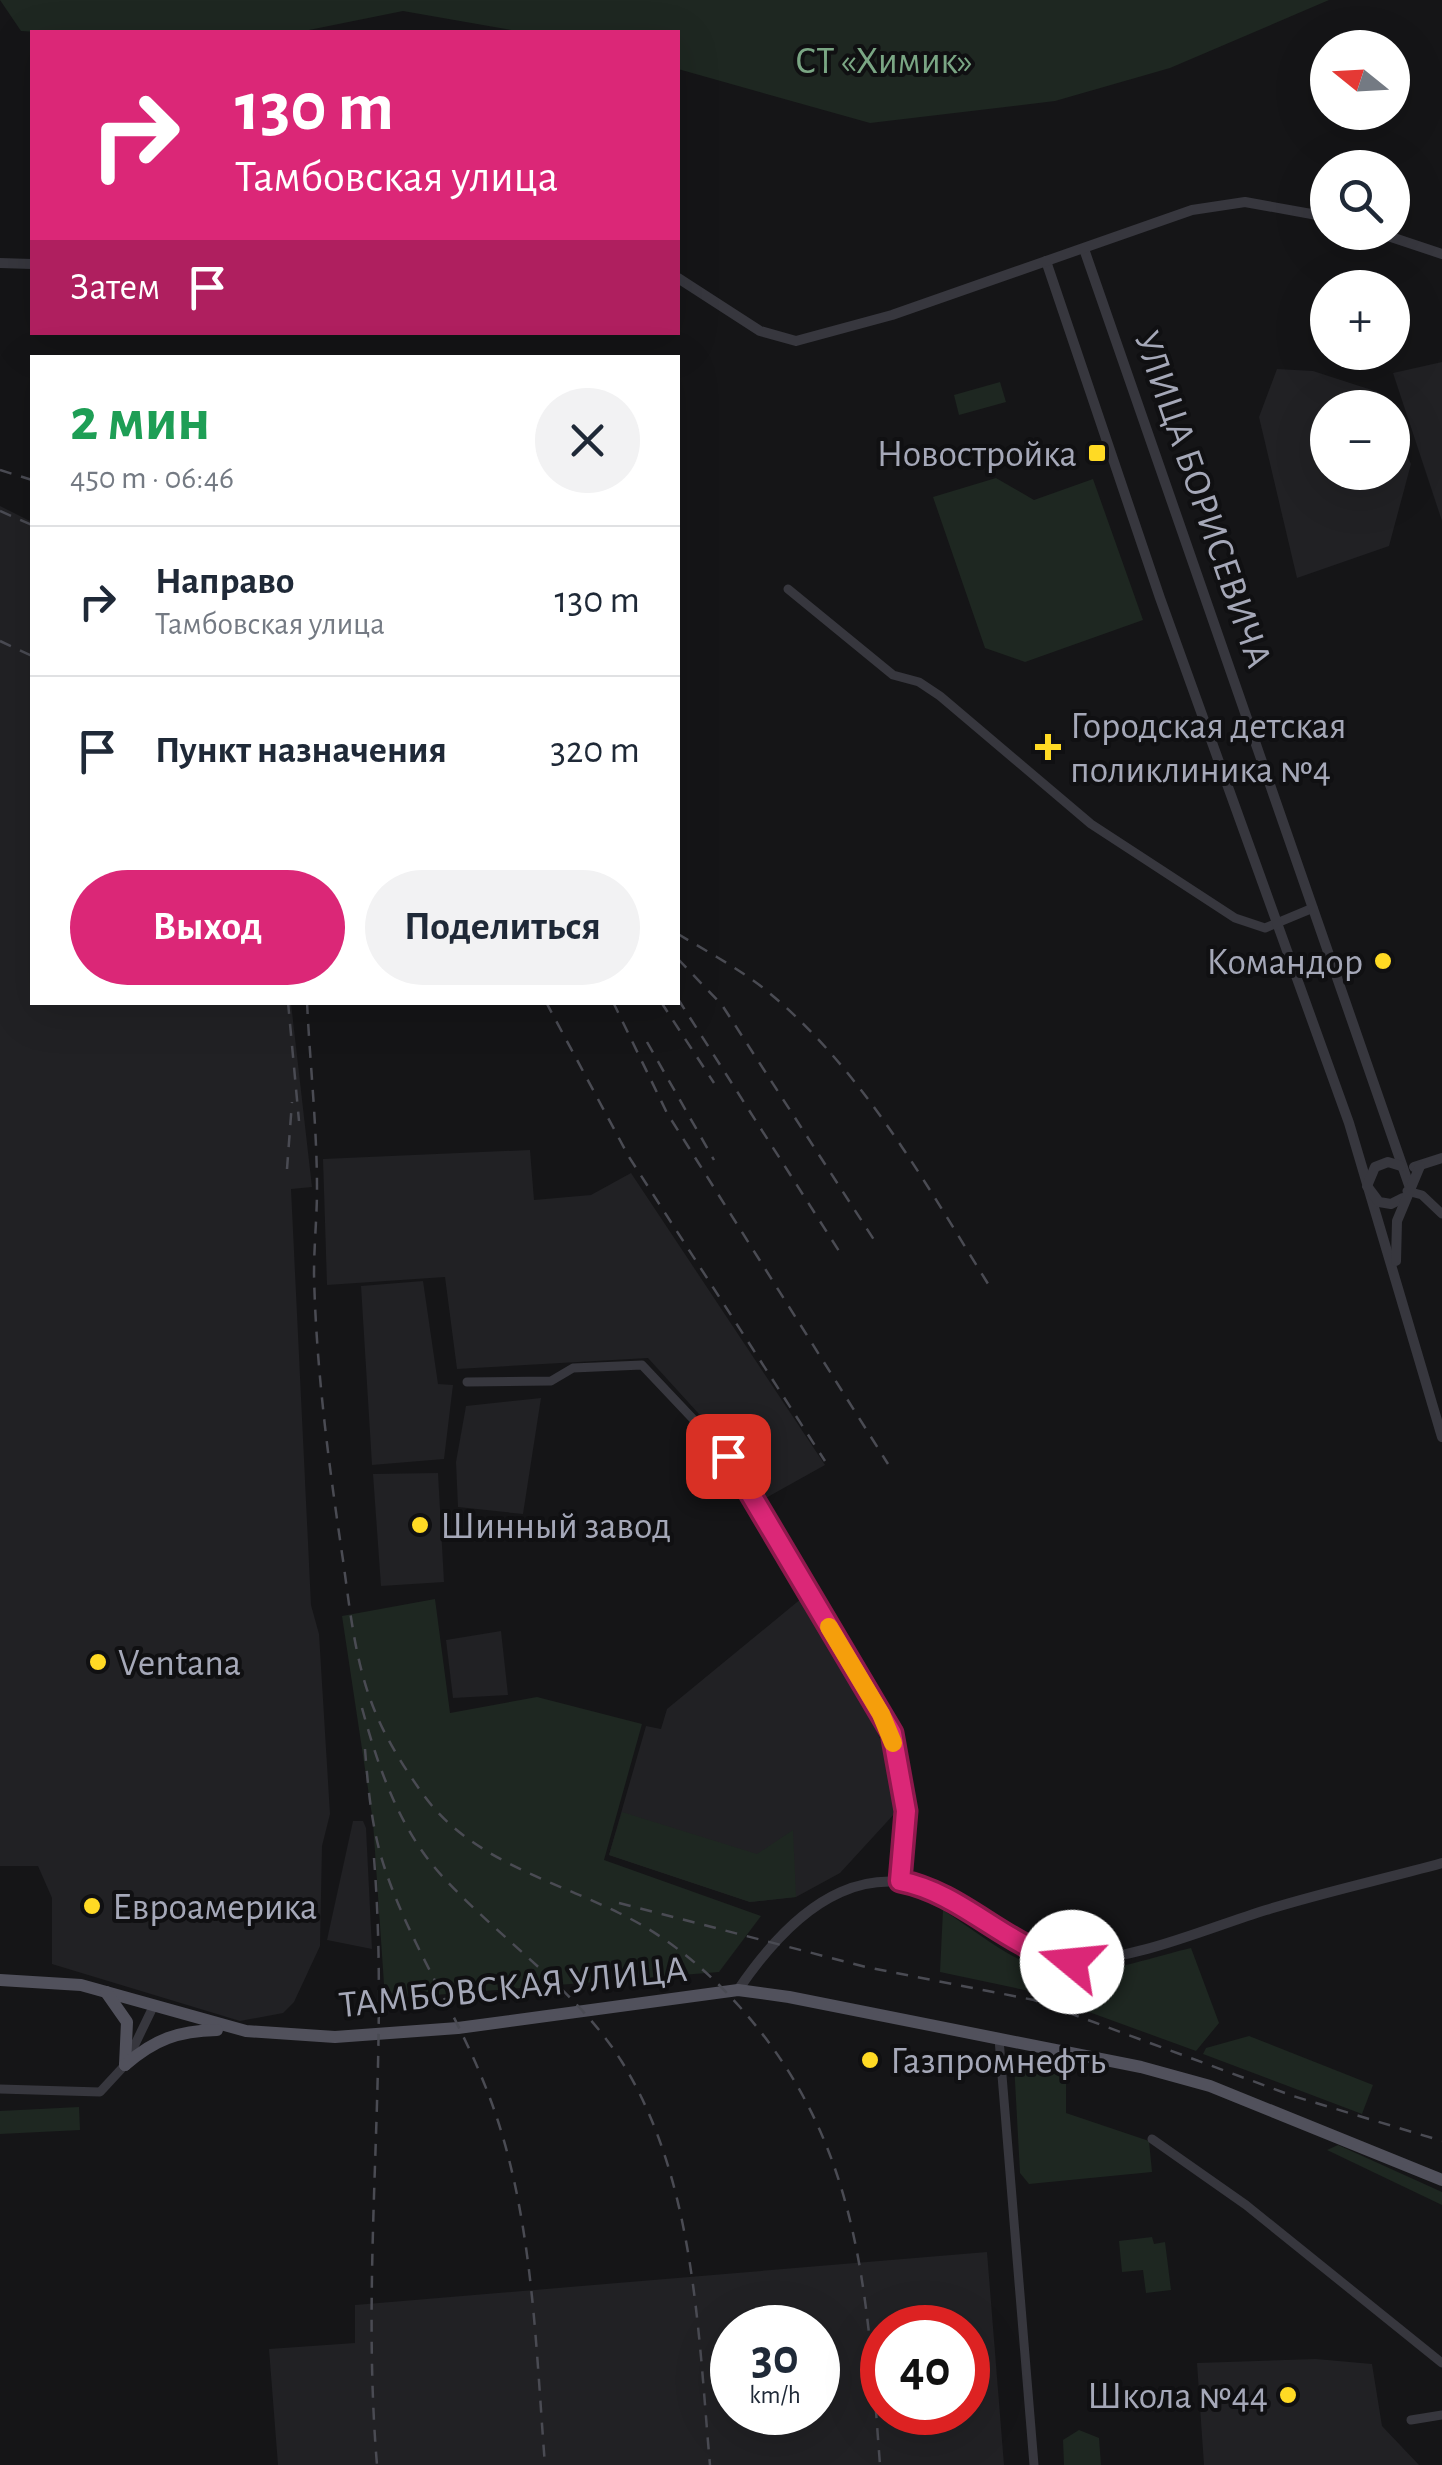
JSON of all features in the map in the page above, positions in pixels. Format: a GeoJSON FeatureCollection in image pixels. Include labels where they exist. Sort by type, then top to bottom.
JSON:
{"type":"FeatureCollection","features":[{"type":"Feature","properties":{"kind":"main road","name":"ТАМБОВСКАЯ УЛИЦА"},"geometry":{"type":"LineString","coordinates":[[0,1980],[46,1980],[104,1990],[246,2032],[378,2036],[738,1990],[998,2039],[1210,2086],[1442,2180]]}},
{"type":"Feature","properties":{"kind":"main road"},"geometry":{"type":"LineString","coordinates":[[104,1990],[127,2022],[125,2065]]}},
{"type":"Feature","properties":{"kind":"main road"},"geometry":{"type":"LineString","coordinates":[[125,2065],[154,2040],[184,2032],[246,2032]]}},
{"type":"Feature","properties":{"kind":"street"},"geometry":{"type":"LineString","coordinates":[[680,279],[760,331],[796,341],[892,315],[1219,204],[1266,204],[1310,213]]}},
{"type":"Feature","properties":{"kind":"street"},"geometry":{"type":"LineString","coordinates":[[1410,243],[1442,254]]}},
{"type":"Feature","properties":{"kind":"street","name":"УЛИЦА БОРИСЕВИЧА"},"geometry":{"type":"LineString","coordinates":[[1084,249],[1402,1167]]}},
{"type":"Feature","properties":{"kind":"street","name":"УЛИЦА БОРИСЕВИЧА"},"geometry":{"type":"LineString","coordinates":[[1046,262],[1160,598],[1278,922],[1396,1272],[1442,1437]]}},
{"type":"Feature","properties":{"kind":"street"},"geometry":{"type":"LineString","coordinates":[[0,264],[30,264]]}},
{"type":"Feature","properties":{"kind":"street"},"geometry":{"type":"LineString","coordinates":[[788,589],[892,675],[920,682],[940,696],[1046,788],[1159,870],[1255,926],[1313,908]]}},
{"type":"Feature","properties":{"kind":"street"},"geometry":{"type":"LineString","coordinates":[[1407,1191],[1391,1204],[1378,1202],[1367,1186],[1370,1172],[1381,1163],[1420,1166],[1442,1158]]}},
{"type":"Feature","properties":{"kind":"street","name":"УЛИЦА БОРИСЕВИЧА"},"geometry":{"type":"LineString","coordinates":[[1396,1272],[1394,1233],[1407,1191],[1420,1166]]}},
{"type":"Feature","properties":{"kind":"street"},"geometry":{"type":"LineString","coordinates":[[1402,1167],[1407,1191]]}},
{"type":"Feature","properties":{"kind":"street"},"geometry":{"type":"LineString","coordinates":[[1407,1191],[1422,1195],[1442,1214]]}},
{"type":"Feature","properties":{"kind":"street"},"geometry":{"type":"LineString","coordinates":[[467,1382],[551,1381],[573,1368],[642,1365],[699,1421],[728,1456],[892,1733],[906,1811],[900,1881]]}},
{"type":"Feature","properties":{"kind":"street","name":"ТАМБОВСКАЯ УЛИЦА"},"geometry":{"type":"LineString","coordinates":[[738,1990],[770,1944],[814,1907],[863,1884],[900,1881],[947,1894],[1029,1949],[1072,1962],[1119,1955],[1285,1904],[1442,1863]]}},
{"type":"Feature","properties":{"kind":"street"},"geometry":{"type":"LineString","coordinates":[[0,2090],[100,2092],[125,2065],[154,2005]]}},
{"type":"Feature","properties":{"kind":"street"},"geometry":{"type":"LineString","coordinates":[[998,2039],[1034,2465]]}},
{"type":"Feature","properties":{"kind":"street"},"geometry":{"type":"LineString","coordinates":[[1152,2139],[1246,2206],[1442,2363]]}},
{"type":"Feature","properties":{"kind":"street"},"geometry":{"type":"LineString","coordinates":[[1411,2420],[1442,2415]]}},
{"type":"Feature","properties":{"kind":"shaded area"},"geometry":{"type":"Polygon","coordinates":[[[1442,362],[1442,521],[1410,424],[1410,390],[1399,390],[1393,373],[1442,362]]]}},
{"type":"Feature","properties":{"kind":"shaded area"},"geometry":{"type":"Polygon","coordinates":[[[1277,369],[1313,371],[1372,390],[1310,390],[1310,490],[1404,490],[1389,546],[1297,578],[1259,417],[1277,369]]]}},
{"type":"Feature","properties":{"kind":"shaded area"},"geometry":{"type":"Polygon","coordinates":[[[0,506],[30,521],[30,1005],[291,1005],[312,1187],[291,1189],[311,1605],[319,1634],[330,1814],[322,1846],[320,1946],[294,2002],[283,2013],[240,2021],[52,1964],[52,1898],[38,1866],[0,1866],[0,506]]]}},
{"type":"Feature","properties":{"kind":"shaded area"},"geometry":{"type":"Polygon","coordinates":[[[530,1150],[534,1200],[591,1195],[631,1173],[825,1465],[764,1499],[729,1447],[648,1358],[457,1369],[445,1277],[327,1285],[323,1159],[530,1150]]]}},
{"type":"Feature","properties":{"kind":"shaded area"},"geometry":{"type":"Polygon","coordinates":[[[423,1281],[438,1384],[453,1385],[444,1459],[372,1465],[361,1286],[423,1281]]]}},
{"type":"Feature","properties":{"kind":"shaded area"},"geometry":{"type":"Polygon","coordinates":[[[541,1398],[523,1514],[458,1507],[456,1462],[466,1406],[541,1398]]]}},
{"type":"Feature","properties":{"kind":"shaded area"},"geometry":{"type":"Polygon","coordinates":[[[438,1473],[444,1582],[381,1586],[373,1474],[438,1473]]]}},
{"type":"Feature","properties":{"kind":"shaded area"},"geometry":{"type":"Polygon","coordinates":[[[802,1598],[845,1677],[863,1696],[884,1749],[896,1812],[840,1873],[796,1897],[750,1902],[609,1855],[646,1726],[661,1729],[667,1709],[802,1598]]]}},
{"type":"Feature","properties":{"kind":"shaded area"},"geometry":{"type":"Polygon","coordinates":[[[501,1631],[508,1695],[453,1698],[446,1640],[501,1631]]]}},
{"type":"Feature","properties":{"kind":"shaded area"},"geometry":{"type":"Polygon","coordinates":[[[353,1821],[363,1821],[366,1828],[372,1949],[327,1940],[353,1821]]]}},
{"type":"Feature","properties":{"kind":"shaded area"},"geometry":{"type":"Polygon","coordinates":[[[987,2252],[1004,2465],[278,2465],[269,2349],[355,2343],[355,2305],[987,2252]]]}},
{"type":"Feature","properties":{"kind":"shaded area","name":"Школа №44"},"geometry":{"type":"Polygon","coordinates":[[[1316,2359],[1372,2364],[1382,2426],[1419,2465],[1204,2465],[1197,2363],[1316,2359]]]}},
{"type":"Feature","properties":{"kind":"green space","name":"СТ «Химик»"},"geometry":{"type":"Polygon","coordinates":[[[0,0],[1329,0],[1170,68],[1055,101],[870,123],[680,70],[680,30],[512,30],[403,11],[309,30],[21,31],[0,0]]]}},
{"type":"Feature","properties":{"kind":"green space"},"geometry":{"type":"Polygon","coordinates":[[[1000,382],[1006,402],[959,415],[954,395],[1000,382]]]}},
{"type":"Feature","properties":{"kind":"green space"},"geometry":{"type":"Polygon","coordinates":[[[996,478],[1034,500],[1093,479],[1143,620],[1025,662],[985,648],[933,497],[996,478]]]}},
{"type":"Feature","properties":{"kind":"green space"},"geometry":{"type":"Polygon","coordinates":[[[435,1599],[450,1713],[537,1697],[642,1724],[604,1860],[761,1916],[719,1972],[385,1999],[373,1822],[342,1616],[435,1599]]]}},
{"type":"Feature","properties":{"kind":"green space"},"geometry":{"type":"Polygon","coordinates":[[[622,1812],[757,1854],[793,1830],[796,1897],[750,1902],[609,1855],[622,1812]]]}},
{"type":"Feature","properties":{"kind":"green space"},"geometry":{"type":"Polygon","coordinates":[[[943,1910],[1009,1954],[1052,1972],[1101,1970],[1191,1948],[1219,2023],[1196,2051],[1034,1992],[940,1972],[943,1910]]]}},
{"type":"Feature","properties":{"kind":"green space"},"geometry":{"type":"Polygon","coordinates":[[[1249,2036],[1373,2085],[1362,2114],[1203,2054],[1206,2048],[1249,2036]]]}},
{"type":"Feature","properties":{"kind":"green space"},"geometry":{"type":"Polygon","coordinates":[[[1014,2063],[1066,2073],[1066,2113],[1149,2141],[1152,2172],[1029,2184],[1020,2173],[1014,2063]]]}},
{"type":"Feature","properties":{"kind":"green space"},"geometry":{"type":"Polygon","coordinates":[[[79,2107],[80,2130],[0,2134],[0,2111],[79,2107]]]}},
{"type":"Feature","properties":{"kind":"green space"},"geometry":{"type":"Polygon","coordinates":[[[1338,2145],[1442,2192],[1442,2205],[1327,2150],[1338,2145]]]}},
{"type":"Feature","properties":{"kind":"green space"},"geometry":{"type":"Polygon","coordinates":[[[1152,2237],[1154,2244],[1165,2242],[1171,2290],[1146,2293],[1143,2270],[1122,2272],[1119,2241],[1152,2237]]]}},
{"type":"Feature","properties":{"kind":"green space"},"geometry":{"type":"Polygon","coordinates":[[[1079,2430],[1099,2438],[1101,2465],[1064,2465],[1063,2440],[1079,2430]]]}},
{"type":"Feature","properties":{"kind":"railway"},"geometry":{"type":"LineString","coordinates":[[0,470],[30,479]]}},
{"type":"Feature","properties":{"kind":"railway"},"geometry":{"type":"LineString","coordinates":[[0,511],[30,524]]}},
{"type":"Feature","properties":{"kind":"railway"},"geometry":{"type":"LineString","coordinates":[[0,641],[30,655]]}},
{"type":"Feature","properties":{"kind":"railway"},"geometry":{"type":"LineString","coordinates":[[680,935],[762,987],[830,1052],[888,1127],[990,1287]]}},
{"type":"Feature","properties":{"kind":"railway"},"geometry":{"type":"LineString","coordinates":[[680,961],[722,1005],[878,1246]]}},
{"type":"Feature","properties":{"kind":"railway"},"geometry":{"type":"LineString","coordinates":[[680,1002],[839,1251]]}},
{"type":"Feature","properties":{"kind":"railway"},"geometry":{"type":"LineString","coordinates":[[288,1005],[299,1121]]}},
{"type":"Feature","properties":{"kind":"railway"},"geometry":{"type":"LineString","coordinates":[[307,1005],[317,1166],[314,1274],[320,1381],[351,1617],[374,1709],[420,1790],[461,1833],[510,1864],[619,1913],[668,1942],[726,1992],[780,2058],[811,2111],[834,2165],[850,2222],[870,2339],[880,2465]]}},
{"type":"Feature","properties":{"kind":"railway"},"geometry":{"type":"LineString","coordinates":[[548,1005],[629,1157],[825,1461]]}},
{"type":"Feature","properties":{"kind":"railway"},"geometry":{"type":"LineString","coordinates":[[614,1005],[667,1113],[888,1464]]}},
{"type":"Feature","properties":{"kind":"railway"},"geometry":{"type":"LineString","coordinates":[[663,1005],[714,1083]]}},
{"type":"Feature","properties":{"kind":"railway"},"geometry":{"type":"LineString","coordinates":[[647,1042],[714,1160]]}},
{"type":"Feature","properties":{"kind":"railway"},"geometry":{"type":"LineString","coordinates":[[287,1169],[292,1102]]}},
{"type":"Feature","properties":{"kind":"railway"},"geometry":{"type":"LineString","coordinates":[[362,1708],[392,1797],[428,1859],[465,1900],[583,2011],[622,2062],[646,2108],[665,2156],[689,2258],[710,2465]]}},
{"type":"Feature","properties":{"kind":"railway"},"geometry":{"type":"LineString","coordinates":[[365,1749],[369,1795],[385,1869],[407,1924],[484,2083],[513,2175],[529,2271],[545,2465]]}},
{"type":"Feature","properties":{"kind":"railway"},"geometry":{"type":"LineString","coordinates":[[374,1858],[379,2010],[372,2313],[377,2465]]}},
{"type":"Feature","properties":{"kind":"railway"},"geometry":{"type":"LineString","coordinates":[[619,1903],[866,1967],[1034,2000],[1293,2096],[1442,2141]]}},
{"type":"Feature","properties":{"kind":"slow traffic"},"geometry":{"type":"LineString","coordinates":[[829,1627],[892,1733],[893,1743]]}},
{"type":"Feature","properties":{"kind":"place","name":"Новостройка"},"geometry":{"type":"Point","coordinates":[1097,453]}},
{"type":"Feature","properties":{"kind":"place","name":"Городская детская поликлиника №4"},"geometry":{"type":"Point","coordinates":[1048,747]}},
{"type":"Feature","properties":{"kind":"place","name":"Командор"},"geometry":{"type":"Point","coordinates":[1383,961]}},
{"type":"Feature","properties":{"kind":"place","name":"Шинный завод"},"geometry":{"type":"Point","coordinates":[420,1525]}},
{"type":"Feature","properties":{"kind":"place","name":"Ventana"},"geometry":{"type":"Point","coordinates":[98,1662]}},
{"type":"Feature","properties":{"kind":"place","name":"Евроамерика"},"geometry":{"type":"Point","coordinates":[92,1906]}},
{"type":"Feature","properties":{"kind":"place","name":"Газпромнефть"},"geometry":{"type":"Point","coordinates":[870,2060]}},
{"type":"Feature","properties":{"kind":"place","name":"Школа №44"},"geometry":{"type":"Point","coordinates":[1288,2395]}},
{"type":"Feature","properties":{"kind":"route"},"geometry":{"type":"LineString","coordinates":[[728,1456],[892,1733],[906,1811],[900,1881],[947,1894],[1029,1949],[1072,1962]]}}]}
